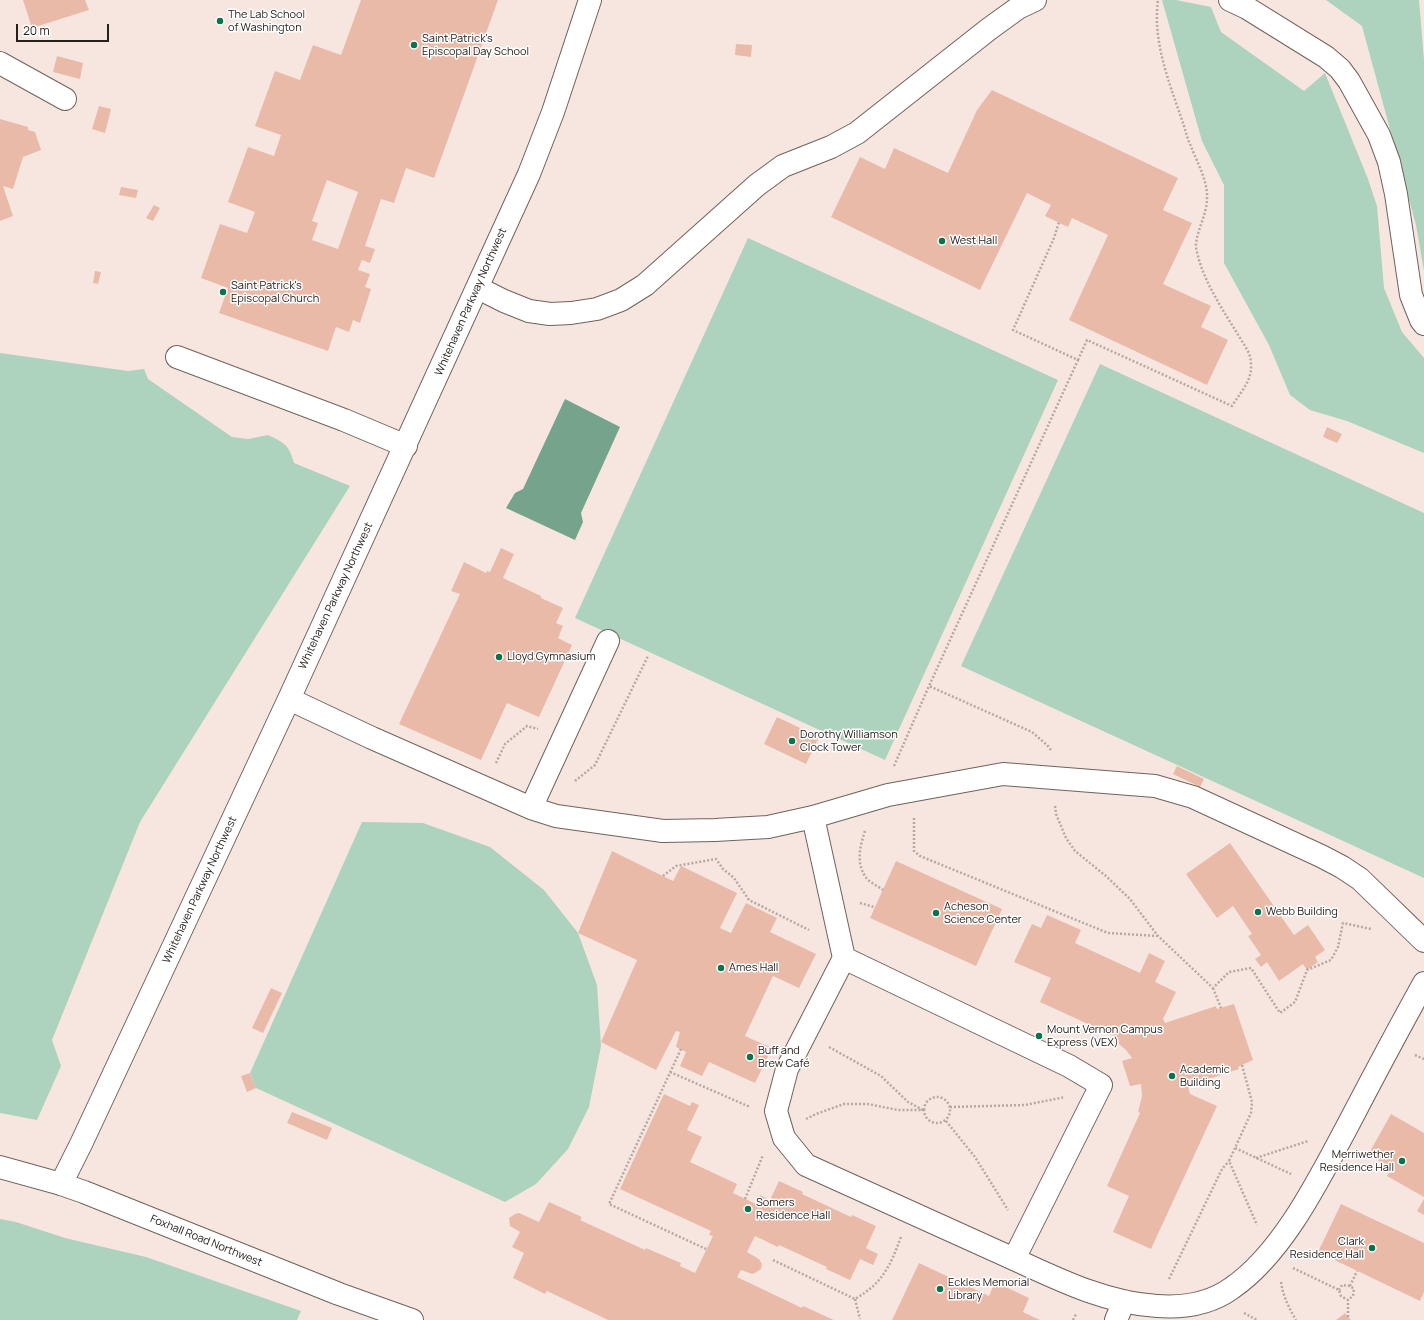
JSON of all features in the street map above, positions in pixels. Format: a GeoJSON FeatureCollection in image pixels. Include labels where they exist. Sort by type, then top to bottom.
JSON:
{"type":"FeatureCollection","features":[{"type":"Feature","properties":{"kind":"street","name":"Whitehaven Parkway Northwest"},"geometry":{"type":"LineString","coordinates":[[61,1184],[289,699],[406,446],[529,174],[553,112],[590,0]]}},
{"type":"Feature","properties":{"kind":"street"},"geometry":{"type":"LineString","coordinates":[[478,288],[504,302],[529,311],[550,314],[571,313],[597,309],[621,300],[645,285],[757,185],[783,166],[831,148],[857,133],[989,29],[1018,8],[1035,0]]}},
{"type":"Feature","properties":{"kind":"street"},"geometry":{"type":"LineString","coordinates":[[1230,0],[1247,8],[1326,57],[1340,69],[1349,81],[1379,135],[1389,162],[1396,194],[1410,295],[1424,324]]}},
{"type":"Feature","properties":{"kind":"street"},"geometry":{"type":"LineString","coordinates":[[0,63],[65,99]]}},
{"type":"Feature","properties":{"kind":"street"},"geometry":{"type":"LineString","coordinates":[[177,357],[344,420],[406,446]]}},
{"type":"Feature","properties":{"kind":"street"},"geometry":{"type":"LineString","coordinates":[[531,808],[608,641]]}},
{"type":"Feature","properties":{"kind":"street"},"geometry":{"type":"LineString","coordinates":[[289,699],[372,738],[531,808],[556,816],[663,832],[768,827],[888,795],[1003,774],[1154,786],[1193,797],[1342,867],[1360,879],[1424,941]]}},
{"type":"Feature","properties":{"kind":"street"},"geometry":{"type":"LineString","coordinates":[[813,816],[843,952],[806,1035],[787,1069],[776,1112],[784,1138],[806,1165],[1079,1288],[1120,1311],[1157,1306],[1186,1306],[1209,1301],[1232,1289],[1254,1270],[1281,1239],[1315,1184],[1424,983]]}},
{"type":"Feature","properties":{"kind":"street"},"geometry":{"type":"LineString","coordinates":[[843,952],[1069,1066],[1101,1085],[1014,1259]]}},
{"type":"Feature","properties":{"kind":"street","name":"Foxhall Road Northwest"},"geometry":{"type":"LineString","coordinates":[[0,1167],[61,1184],[339,1294],[412,1320]]}},
{"type":"Feature","properties":{"kind":"path"},"geometry":{"type":"LineString","coordinates":[[891,773],[929,686],[1087,340],[1232,406],[1252,372],[1252,361],[1249,353],[1213,291],[1199,260],[1196,246],[1199,229],[1205,214],[1208,198],[1203,178],[1178,111],[1163,62],[1157,24],[1158,0]]}},
{"type":"Feature","properties":{"kind":"path"},"geometry":{"type":"LineString","coordinates":[[1059,222],[1054,238],[1013,330],[1078,360]]}},
{"type":"Feature","properties":{"kind":"path"},"geometry":{"type":"LineString","coordinates":[[570,785],[595,764],[648,656]]}},
{"type":"Feature","properties":{"kind":"path"},"geometry":{"type":"LineString","coordinates":[[929,686],[1032,732],[1047,745],[1055,756],[1054,778],[1056,814],[1066,838],[1075,851],[1106,876],[1130,899],[1158,936],[1213,988],[1221,1008]]}},
{"type":"Feature","properties":{"kind":"path"},"geometry":{"type":"LineString","coordinates":[[496,764],[505,744],[526,726],[540,730]]}},
{"type":"Feature","properties":{"kind":"path"},"geometry":{"type":"LineString","coordinates":[[914,816],[914,852],[920,856],[1108,933],[1158,936]]}},
{"type":"Feature","properties":{"kind":"path"},"geometry":{"type":"LineString","coordinates":[[866,830],[861,844],[859,859],[865,877],[883,890]]}},
{"type":"Feature","properties":{"kind":"path"},"geometry":{"type":"LineString","coordinates":[[663,876],[676,866],[716,859],[723,869],[734,878],[749,900],[843,952]]}},
{"type":"Feature","properties":{"kind":"path"},"geometry":{"type":"LineString","coordinates":[[1213,988],[1230,972],[1251,968],[1280,1012],[1295,1002],[1307,970],[1331,960],[1338,947],[1343,923],[1372,930]]}},
{"type":"Feature","properties":{"kind":"path"},"geometry":{"type":"LineString","coordinates":[[806,1035],[860,1063],[881,1076],[908,1102],[924,1110]]}},
{"type":"Feature","properties":{"kind":"path"},"geometry":{"type":"LineString","coordinates":[[681,1049],[609,1204],[706,1249]]}},
{"type":"Feature","properties":{"kind":"path"},"geometry":{"type":"LineString","coordinates":[[1157,1306],[1222,1169],[1229,1161],[1251,1113],[1252,1102],[1242,1065]]}},
{"type":"Feature","properties":{"kind":"path"},"geometry":{"type":"LineString","coordinates":[[670,1072],[780,1124],[798,1122],[844,1104],[868,1104],[898,1110],[924,1110]]}},
{"type":"Feature","properties":{"kind":"path"},"geometry":{"type":"LineString","coordinates":[[937,1097],[945,1100],[950,1107],[950,1114],[946,1121],[942,1123],[933,1123],[926,1118],[924,1110],[927,1102],[937,1097]]}},
{"type":"Feature","properties":{"kind":"path"},"geometry":{"type":"LineString","coordinates":[[950,1107],[1025,1105],[1064,1097]]}},
{"type":"Feature","properties":{"kind":"path"},"geometry":{"type":"LineString","coordinates":[[946,1121],[975,1157],[1010,1213]]}},
{"type":"Feature","properties":{"kind":"path"},"geometry":{"type":"LineString","coordinates":[[745,1199],[780,1124]]}},
{"type":"Feature","properties":{"kind":"path"},"geometry":{"type":"LineString","coordinates":[[1256,1158],[1312,1140]]}},
{"type":"Feature","properties":{"kind":"path"},"geometry":{"type":"LineString","coordinates":[[1235,1148],[1315,1184]]}},
{"type":"Feature","properties":{"kind":"path"},"geometry":{"type":"LineString","coordinates":[[1229,1161],[1269,1253],[1279,1267],[1282,1292],[1296,1320]]}},
{"type":"Feature","properties":{"kind":"path"},"geometry":{"type":"LineString","coordinates":[[855,1299],[876,1283],[885,1273],[912,1213]]}},
{"type":"Feature","properties":{"kind":"path"},"geometry":{"type":"LineString","coordinates":[[1269,1253],[1280,1262],[1340,1290]]}},
{"type":"Feature","properties":{"kind":"path"},"geometry":{"type":"LineString","coordinates":[[773,1260],[855,1299]]}},
{"type":"Feature","properties":{"kind":"path"},"geometry":{"type":"LineString","coordinates":[[1350,1286],[1357,1271]]}},
{"type":"Feature","properties":{"kind":"path"},"geometry":{"type":"LineString","coordinates":[[1348,1300],[1340,1296],[1342,1285],[1350,1286],[1354,1289],[1352,1296],[1348,1300],[1348,1317]]}},
{"type":"Feature","properties":{"kind":"path"},"geometry":{"type":"LineString","coordinates":[[855,1299],[860,1319]]}},
{"type":"Feature","properties":{"kind":"shaded area"},"geometry":{"type":"Polygon","coordinates":[[[1162,0],[1176,0],[1211,7],[1221,32],[1304,91],[1325,73],[1368,179],[1377,206],[1384,288],[1402,332],[1424,358],[1424,453],[1347,421],[1310,410],[1290,395],[1269,345],[1224,263],[1224,185],[1202,141],[1162,0]]]}},
{"type":"Feature","properties":{"kind":"shaded area"},"geometry":{"type":"Polygon","coordinates":[[[1326,0],[1419,0],[1424,60],[1424,271],[1416,225],[1362,26],[1326,0]]]}},
{"type":"Feature","properties":{"kind":"shaded area"},"geometry":{"type":"Polygon","coordinates":[[[748,238],[1058,380],[885,760],[575,618],[748,238]]]}},
{"type":"Feature","properties":{"kind":"shaded area"},"geometry":{"type":"Polygon","coordinates":[[[0,353],[128,371],[144,369],[148,379],[232,437],[248,439],[268,435],[286,445],[294,463],[350,486],[140,822],[52,1040],[61,1066],[37,1120],[0,1113],[0,353]]]}},
{"type":"Feature","properties":{"kind":"shaded area"},"geometry":{"type":"Polygon","coordinates":[[[1100,364],[1424,513],[1424,878],[961,666],[1100,364]]]}},
{"type":"Feature","properties":{"kind":"shaded area"},"geometry":{"type":"Polygon","coordinates":[[[565,399],[620,427],[581,513],[583,522],[575,540],[506,508],[515,493],[523,489],[565,399]]]}},
{"type":"Feature","properties":{"kind":"shaded area"},"geometry":{"type":"Polygon","coordinates":[[[362,822],[423,823],[490,847],[544,890],[578,933],[597,985],[601,1046],[589,1107],[568,1149],[536,1184],[505,1202],[256,1088],[250,1073],[362,822]]]}},
{"type":"Feature","properties":{"kind":"shaded area"},"geometry":{"type":"Polygon","coordinates":[[[0,1219],[16,1222],[65,1238],[146,1257],[301,1311],[297,1320],[0,1320],[0,1219]]]}},
{"type":"Feature","properties":{"kind":"building"},"geometry":{"type":"Polygon","coordinates":[[[23,0],[85,0],[89,10],[32,28],[23,0]]]}},
{"type":"Feature","properties":{"kind":"building"},"geometry":{"type":"Polygon","coordinates":[[[361,0],[498,0],[434,178],[406,168],[394,203],[381,199],[365,246],[375,249],[370,263],[362,260],[358,270],[370,274],[365,287],[371,289],[360,323],[353,320],[349,332],[336,327],[328,351],[219,313],[228,288],[201,278],[220,224],[247,233],[255,212],[228,202],[248,147],[274,156],[281,135],[255,126],[275,71],[300,80],[313,45],[341,55],[361,0]],[[327,180],[312,221],[318,223],[312,240],[338,249],[358,192],[327,180]]]}},
{"type":"Feature","properties":{"kind":"building"},"geometry":{"type":"Polygon","coordinates":[[[736,44],[752,45],[751,57],[735,55],[736,44]]]}},
{"type":"Feature","properties":{"kind":"building"},"geometry":{"type":"Polygon","coordinates":[[[57,56],[83,63],[80,79],[53,72],[57,56]]]}},
{"type":"Feature","properties":{"kind":"building","name":"West Hall"},"geometry":{"type":"Polygon","coordinates":[[[992,90],[1178,178],[1163,210],[1192,223],[1163,284],[1211,306],[1201,327],[1228,340],[1207,385],[1069,320],[1108,235],[1072,218],[1068,227],[1045,216],[1051,205],[1027,193],[980,290],[831,217],[860,157],[885,169],[894,148],[948,173],[977,110],[992,90]]]}},
{"type":"Feature","properties":{"kind":"building"},"geometry":{"type":"Polygon","coordinates":[[[99,106],[111,109],[105,133],[92,129],[99,106]]]}},
{"type":"Feature","properties":{"kind":"building"},"geometry":{"type":"Polygon","coordinates":[[[0,119],[28,127],[28,130],[35,132],[41,150],[23,157],[13,189],[3,186],[13,216],[0,221],[0,119]]]}},
{"type":"Feature","properties":{"kind":"building"},"geometry":{"type":"Polygon","coordinates":[[[121,187],[138,190],[136,198],[119,195],[121,187]]]}},
{"type":"Feature","properties":{"kind":"building"},"geometry":{"type":"Polygon","coordinates":[[[154,205],[160,208],[153,221],[146,218],[154,205]]]}},
{"type":"Feature","properties":{"kind":"building"},"geometry":{"type":"Polygon","coordinates":[[[95,271],[101,272],[98,284],[93,283],[95,271]]]}},
{"type":"Feature","properties":{"kind":"building"},"geometry":{"type":"Polygon","coordinates":[[[1327,427],[1342,434],[1337,443],[1323,437],[1327,427]]]}},
{"type":"Feature","properties":{"kind":"building","name":"Lloyd Gymnasium"},"geometry":{"type":"Polygon","coordinates":[[[501,548],[514,554],[503,578],[563,608],[556,623],[563,626],[558,638],[572,645],[539,717],[507,703],[481,760],[399,724],[460,594],[451,591],[464,562],[486,573],[487,571],[490,572],[501,548]]]}},
{"type":"Feature","properties":{"kind":"building","name":"Dorothy Williamson Clock Tower"},"geometry":{"type":"Polygon","coordinates":[[[777,717],[819,737],[806,764],[764,744],[777,717]]]}},
{"type":"Feature","properties":{"kind":"building"},"geometry":{"type":"Polygon","coordinates":[[[1177,766],[1204,779],[1200,787],[1173,774],[1177,766]]]}},
{"type":"Feature","properties":{"kind":"building","name":"Webb Building"},"geometry":{"type":"Polygon","coordinates":[[[1230,843],[1294,935],[1308,925],[1325,950],[1315,957],[1318,962],[1307,970],[1303,964],[1279,981],[1267,962],[1261,967],[1255,959],[1261,955],[1248,936],[1252,934],[1233,906],[1217,918],[1186,874],[1230,843]]]}},
{"type":"Feature","properties":{"kind":"building","name":"Ames Hall"},"geometry":{"type":"Polygon","coordinates":[[[612,851],[673,881],[681,866],[737,893],[720,928],[731,933],[746,903],[777,918],[770,932],[816,954],[799,988],[773,976],[745,1036],[772,1048],[755,1083],[709,1062],[702,1076],[680,1066],[686,1052],[676,1047],[680,1032],[676,1031],[656,1070],[601,1042],[637,960],[578,933],[612,851]]]}},
{"type":"Feature","properties":{"kind":"building","name":"Acheson Science Center"},"geometry":{"type":"Polygon","coordinates":[[[896,861],[1002,909],[976,966],[870,918],[896,861]]]}},
{"type":"Feature","properties":{"kind":"building","name":"Academic Building"},"geometry":{"type":"Polygon","coordinates":[[[1047,915],[1081,930],[1075,943],[1140,973],[1149,953],[1165,961],[1155,982],[1176,992],[1163,1019],[1165,1023],[1216,1006],[1217,1009],[1234,1004],[1253,1060],[1238,1067],[1239,1069],[1188,1086],[1190,1094],[1217,1106],[1151,1249],[1113,1232],[1129,1196],[1107,1186],[1140,1113],[1138,1112],[1142,1096],[1141,1084],[1130,1086],[1122,1061],[1132,1058],[1126,1050],[1113,1039],[1114,1036],[1040,1002],[1051,978],[1014,962],[1032,924],[1041,928],[1047,915]]]}},
{"type":"Feature","properties":{"kind":"building"},"geometry":{"type":"Polygon","coordinates":[[[271,988],[282,993],[263,1033],[252,1028],[271,988]]]}},
{"type":"Feature","properties":{"kind":"building"},"geometry":{"type":"Polygon","coordinates":[[[250,1073],[256,1088],[247,1092],[241,1076],[250,1073]]]}},
{"type":"Feature","properties":{"kind":"building","name":"Somers Residence Hall"},"geometry":{"type":"Polygon","coordinates":[[[664,1094],[690,1106],[692,1102],[699,1105],[687,1130],[702,1137],[690,1162],[737,1184],[733,1193],[756,1204],[760,1195],[770,1200],[779,1181],[803,1192],[802,1194],[851,1217],[852,1215],[876,1226],[866,1248],[878,1254],[873,1265],[860,1259],[850,1280],[826,1269],[827,1267],[779,1245],[778,1247],[755,1236],[747,1252],[759,1259],[762,1264],[761,1269],[752,1274],[741,1270],[737,1277],[802,1308],[803,1306],[834,1320],[608,1320],[547,1291],[545,1294],[513,1278],[524,1253],[512,1247],[520,1232],[510,1226],[509,1218],[519,1213],[539,1222],[549,1202],[582,1217],[580,1220],[645,1250],[646,1248],[681,1263],[680,1266],[695,1273],[713,1236],[709,1235],[711,1231],[620,1189],[664,1094]]]}},
{"type":"Feature","properties":{"kind":"building"},"geometry":{"type":"Polygon","coordinates":[[[292,1112],[332,1128],[327,1140],[287,1123],[292,1112]]]}},
{"type":"Feature","properties":{"kind":"building","name":"Merriwether Residence Hall"},"geometry":{"type":"Polygon","coordinates":[[[1391,1114],[1424,1133],[1424,1197],[1387,1176],[1392,1168],[1368,1155],[1391,1114]]]}},
{"type":"Feature","properties":{"kind":"building"},"geometry":{"type":"Polygon","coordinates":[[[1424,1199],[1424,1215],[1417,1211],[1424,1199]]]}},
{"type":"Feature","properties":{"kind":"building","name":"Clark Residence Hall"},"geometry":{"type":"Polygon","coordinates":[[[1341,1204],[1424,1243],[1424,1292],[1420,1301],[1318,1252],[1341,1204]]]}},
{"type":"Feature","properties":{"kind":"building","name":"Eckles Memorial Library"},"geometry":{"type":"Polygon","coordinates":[[[919,1263],[989,1296],[995,1282],[1029,1298],[1023,1312],[1040,1320],[892,1320],[919,1263]]]}},
{"type":"Feature","properties":{"kind":"building"},"geometry":{"type":"Polygon","coordinates":[[[1345,1313],[1351,1320],[1336,1320],[1345,1313]]]}},
{"type":"Feature","properties":{"kind":"place","name":"The Lab School of Washington"},"geometry":{"type":"Point","coordinates":[220,21]}},
{"type":"Feature","properties":{"kind":"place","name":"Saint Patrick's Episcopal Day School"},"geometry":{"type":"Point","coordinates":[414,45]}},
{"type":"Feature","properties":{"kind":"place","name":"West Hall"},"geometry":{"type":"Point","coordinates":[942,241]}},
{"type":"Feature","properties":{"kind":"place","name":"Saint Patrick's Episcopal Church"},"geometry":{"type":"Point","coordinates":[223,292]}},
{"type":"Feature","properties":{"kind":"place","name":"Lloyd Gymnasium"},"geometry":{"type":"Point","coordinates":[499,657]}},
{"type":"Feature","properties":{"kind":"place","name":"Dorothy Williamson Clock Tower"},"geometry":{"type":"Point","coordinates":[792,741]}},
{"type":"Feature","properties":{"kind":"place","name":"Webb Building"},"geometry":{"type":"Point","coordinates":[1258,912]}},
{"type":"Feature","properties":{"kind":"place","name":"Acheson Science Center"},"geometry":{"type":"Point","coordinates":[936,913]}},
{"type":"Feature","properties":{"kind":"place","name":"Ames Hall"},"geometry":{"type":"Point","coordinates":[721,968]}},
{"type":"Feature","properties":{"kind":"place","name":"Mount Vernon Campus Express (VEX)"},"geometry":{"type":"Point","coordinates":[1039,1036]}},
{"type":"Feature","properties":{"kind":"place","name":"Buff and Brew Café"},"geometry":{"type":"Point","coordinates":[750,1057]}},
{"type":"Feature","properties":{"kind":"place","name":"Academic Building"},"geometry":{"type":"Point","coordinates":[1172,1076]}},
{"type":"Feature","properties":{"kind":"place","name":"Merriwether Residence Hall"},"geometry":{"type":"Point","coordinates":[1402,1161]}},
{"type":"Feature","properties":{"kind":"place","name":"Somers Residence Hall"},"geometry":{"type":"Point","coordinates":[748,1209]}},
{"type":"Feature","properties":{"kind":"place","name":"Clark Residence Hall"},"geometry":{"type":"Point","coordinates":[1372,1248]}},
{"type":"Feature","properties":{"kind":"place","name":"Eckles Memorial Library"},"geometry":{"type":"Point","coordinates":[940,1289]}}]}
